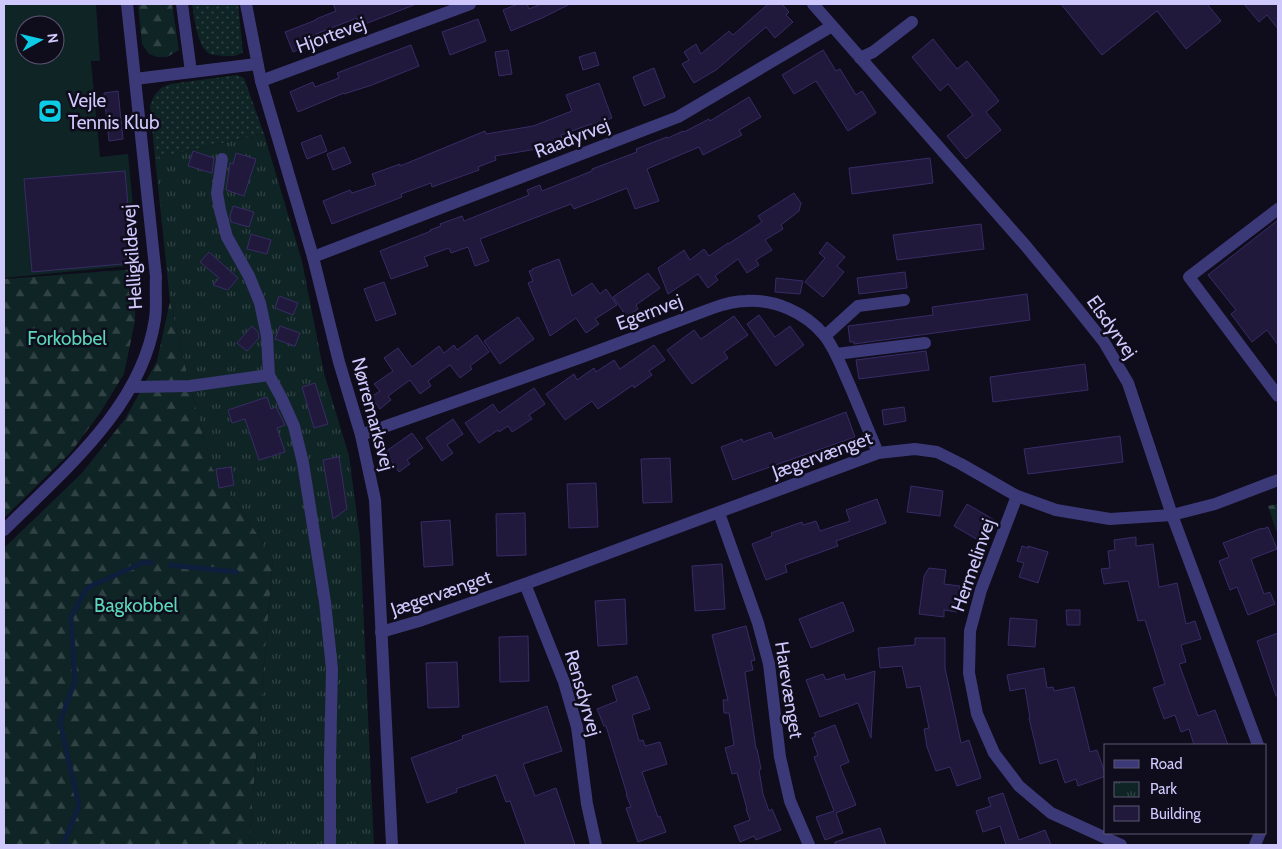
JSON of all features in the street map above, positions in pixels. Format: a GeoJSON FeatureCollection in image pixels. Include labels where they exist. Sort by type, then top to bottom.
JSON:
{"type":"FeatureCollection","features":[{"type":"Feature","properties":{"kind":"street","name":"Helligkildevej"},"geometry":{"type":"LineString","coordinates":[[4,530],[94,439],[132,387],[146,358],[155,319],[156,277],[128,4]]}},
{"type":"Feature","properties":{"kind":"street"},"geometry":{"type":"LineString","coordinates":[[182,4],[191,72]]}},
{"type":"Feature","properties":{"kind":"street","name":"Nørremarksvej"},"geometry":{"type":"LineString","coordinates":[[246,4],[261,81],[313,257],[339,362],[361,436],[375,500],[392,845]]}},
{"type":"Feature","properties":{"kind":"street","name":"Hjortevej"},"geometry":{"type":"LineString","coordinates":[[261,81],[470,4]]}},
{"type":"Feature","properties":{"kind":"street","name":"Elsdyrvej"},"geometry":{"type":"LineString","coordinates":[[813,4],[1024,245],[1104,342],[1128,383],[1172,515],[1258,744]]}},
{"type":"Feature","properties":{"kind":"street"},"geometry":{"type":"LineString","coordinates":[[860,58],[873,52],[912,22]]}},
{"type":"Feature","properties":{"kind":"street","name":"Raadyrvej"},"geometry":{"type":"LineString","coordinates":[[313,257],[678,117],[832,26]]}},
{"type":"Feature","properties":{"kind":"street"},"geometry":{"type":"LineString","coordinates":[[135,79],[257,64]]}},
{"type":"Feature","properties":{"kind":"street"},"geometry":{"type":"LineString","coordinates":[[222,159],[217,193],[220,210],[227,236],[249,276],[260,302],[268,336],[269,375],[294,426],[303,463],[325,602],[332,669],[330,845]]}},
{"type":"Feature","properties":{"kind":"street"},"geometry":{"type":"LineString","coordinates":[[1278,209],[1189,277],[1278,396]]}},
{"type":"Feature","properties":{"kind":"street","name":"Egernvej"},"geometry":{"type":"LineString","coordinates":[[361,436],[730,302],[747,300],[782,306],[796,312],[825,336],[836,354],[878,453]]}},
{"type":"Feature","properties":{"kind":"street"},"geometry":{"type":"LineString","coordinates":[[825,336],[858,306],[904,300]]}},
{"type":"Feature","properties":{"kind":"street"},"geometry":{"type":"LineString","coordinates":[[836,354],[925,343]]}},
{"type":"Feature","properties":{"kind":"street"},"geometry":{"type":"LineString","coordinates":[[132,387],[190,386],[269,375]]}},
{"type":"Feature","properties":{"kind":"street","name":"Jægervænget"},"geometry":{"type":"LineString","coordinates":[[381,632],[419,622],[525,584],[878,453],[914,448],[938,452],[1017,496],[1056,510],[1110,519],[1172,515],[1215,504],[1278,480]]}},
{"type":"Feature","properties":{"kind":"street","name":"Hermelinvej"},"geometry":{"type":"LineString","coordinates":[[1017,496],[981,590],[970,631],[969,673],[977,714],[994,753],[1019,786],[1051,813],[1121,845]]}},
{"type":"Feature","properties":{"kind":"street","name":"Harevænget"},"geometry":{"type":"LineString","coordinates":[[719,512],[758,623],[769,664],[780,757],[790,800],[809,845]]}},
{"type":"Feature","properties":{"kind":"street","name":"Rensdyrvej"},"geometry":{"type":"LineString","coordinates":[[525,584],[564,682],[577,727],[587,804],[596,845]]}},
{"type":"Feature","properties":{"kind":"green space","name":"Vejle Tennis Klub"},"geometry":{"type":"Polygon","coordinates":[[[4,4],[96,4],[100,61],[91,61],[100,157],[128,154],[139,265],[4,278],[4,4]]]}},
{"type":"Feature","properties":{"kind":"green space"},"geometry":{"type":"Polygon","coordinates":[[[138,4],[172,4],[179,50],[167,57],[157,57],[149,54],[142,44],[138,4]]]}},
{"type":"Feature","properties":{"kind":"green space"},"geometry":{"type":"Polygon","coordinates":[[[192,4],[238,4],[243,52],[231,56],[208,53],[204,49],[199,37],[192,4]]]}},
{"type":"Feature","properties":{"kind":"green space"},"geometry":{"type":"Polygon","coordinates":[[[237,75],[244,78],[264,134],[155,158],[150,106],[154,96],[161,88],[170,84],[237,75]]]}},
{"type":"Feature","properties":{"kind":"green space"},"geometry":{"type":"Polygon","coordinates":[[[264,134],[302,261],[324,373],[349,456],[360,538],[374,845],[249,845],[273,557],[212,468],[170,301],[155,158],[264,134]]]}},
{"type":"Feature","properties":{"kind":"green space","name":"Forkobbel"},"geometry":{"type":"Polygon","coordinates":[[[136,269],[135,321],[124,374],[100,413],[71,452],[4,518],[4,279],[136,269]]]}},
{"type":"Feature","properties":{"kind":"green space","name":"Bagkobbel"},"geometry":{"type":"Polygon","coordinates":[[[170,301],[212,468],[273,557],[249,845],[4,845],[4,548],[82,473],[125,419],[157,361],[170,301]]]}},
{"type":"Feature","properties":{"kind":"green space"},"geometry":{"type":"Polygon","coordinates":[[[1278,504],[1278,536],[1268,506],[1278,504]]]}},
{"type":"Feature","properties":{"kind":"building"},"geometry":{"type":"Polygon","coordinates":[[[333,4],[414,5],[360,26],[357,18],[316,34],[319,42],[293,52],[285,32],[336,11],[333,4]]]}},
{"type":"Feature","properties":{"kind":"building"},"geometry":{"type":"Polygon","coordinates":[[[518,4],[527,4],[529,9],[541,4],[570,4],[511,31],[503,10],[518,4]]]}},
{"type":"Feature","properties":{"kind":"building"},"geometry":{"type":"Polygon","coordinates":[[[768,4],[782,4],[789,12],[786,15],[793,22],[775,38],[766,27],[716,70],[694,83],[682,64],[689,60],[684,52],[696,44],[701,54],[729,31],[733,35],[768,4]]]}},
{"type":"Feature","properties":{"kind":"building"},"geometry":{"type":"Polygon","coordinates":[[[1061,4],[1207,4],[1221,21],[1186,49],[1157,11],[1102,55],[1061,4]]]}},
{"type":"Feature","properties":{"kind":"building"},"geometry":{"type":"Polygon","coordinates":[[[1244,4],[1278,4],[1278,29],[1267,15],[1259,22],[1244,4]]]}},
{"type":"Feature","properties":{"kind":"building"},"geometry":{"type":"Polygon","coordinates":[[[478,19],[486,41],[450,55],[442,32],[478,19]]]}},
{"type":"Feature","properties":{"kind":"building"},"geometry":{"type":"Polygon","coordinates":[[[933,39],[957,69],[967,61],[999,101],[986,112],[1001,130],[966,159],[947,136],[973,115],[948,84],[940,91],[912,57],[933,39]]]}},
{"type":"Feature","properties":{"kind":"building"},"geometry":{"type":"Polygon","coordinates":[[[411,45],[419,66],[298,112],[290,92],[313,82],[315,87],[339,78],[337,73],[411,45]]]}},
{"type":"Feature","properties":{"kind":"building"},"geometry":{"type":"Polygon","coordinates":[[[508,50],[512,74],[499,76],[495,52],[508,50]]]}},
{"type":"Feature","properties":{"kind":"building"},"geometry":{"type":"Polygon","coordinates":[[[823,50],[836,71],[840,69],[856,95],[862,91],[876,113],[848,131],[816,81],[794,94],[782,75],[823,50]]]}},
{"type":"Feature","properties":{"kind":"building"},"geometry":{"type":"Polygon","coordinates":[[[595,52],[599,65],[583,70],[579,57],[595,52]]]}},
{"type":"Feature","properties":{"kind":"building"},"geometry":{"type":"Polygon","coordinates":[[[654,68],[665,97],[644,106],[633,77],[654,68]]]}},
{"type":"Feature","properties":{"kind":"building"},"geometry":{"type":"Polygon","coordinates":[[[599,83],[612,118],[561,135],[562,139],[537,149],[495,156],[496,160],[478,167],[479,170],[432,187],[431,183],[401,194],[402,197],[332,224],[323,201],[350,190],[352,193],[376,185],[372,174],[400,164],[400,166],[485,131],[486,134],[533,126],[572,111],[566,95],[599,83]]]}},
{"type":"Feature","properties":{"kind":"building"},"geometry":{"type":"Polygon","coordinates":[[[118,91],[123,139],[109,141],[104,93],[118,91]]]}},
{"type":"Feature","properties":{"kind":"building"},"geometry":{"type":"Polygon","coordinates":[[[749,97],[761,117],[739,130],[742,135],[703,155],[699,147],[647,169],[659,201],[635,209],[627,188],[574,209],[571,204],[480,239],[489,261],[475,266],[468,247],[451,253],[449,248],[424,257],[428,266],[391,279],[380,251],[431,231],[441,226],[440,224],[462,216],[464,221],[529,195],[527,190],[540,185],[542,191],[592,171],[592,169],[637,152],[636,149],[684,132],[709,119],[710,121],[749,97]]]}},
{"type":"Feature","properties":{"kind":"building"},"geometry":{"type":"Polygon","coordinates":[[[321,135],[327,151],[307,159],[301,143],[321,135]]]}},
{"type":"Feature","properties":{"kind":"building"},"geometry":{"type":"Polygon","coordinates":[[[344,147],[351,163],[333,170],[327,154],[344,147]]]}},
{"type":"Feature","properties":{"kind":"building"},"geometry":{"type":"Polygon","coordinates":[[[193,151],[214,158],[212,173],[188,166],[193,151]]]}},
{"type":"Feature","properties":{"kind":"building"},"geometry":{"type":"Polygon","coordinates":[[[236,153],[256,159],[244,196],[226,190],[230,163],[233,164],[236,153]]]}},
{"type":"Feature","properties":{"kind":"building"},"geometry":{"type":"Polygon","coordinates":[[[930,158],[933,183],[852,194],[849,168],[930,158]]]}},
{"type":"Feature","properties":{"kind":"building"},"geometry":{"type":"Polygon","coordinates":[[[125,171],[133,263],[32,272],[24,179],[125,171]]]}},
{"type":"Feature","properties":{"kind":"building"},"geometry":{"type":"Polygon","coordinates":[[[794,193],[801,203],[799,211],[781,225],[783,229],[765,240],[772,250],[756,260],[759,265],[747,273],[738,259],[715,276],[718,280],[708,288],[698,274],[668,294],[658,268],[684,250],[690,260],[704,249],[709,256],[762,222],[758,216],[794,193]]]}},
{"type":"Feature","properties":{"kind":"building"},"geometry":{"type":"Polygon","coordinates":[[[233,206],[254,212],[249,227],[231,222],[230,216],[233,206]]]}},
{"type":"Feature","properties":{"kind":"building"},"geometry":{"type":"Polygon","coordinates":[[[1278,220],[1278,345],[1267,330],[1252,342],[1231,314],[1236,310],[1208,275],[1278,220]]]}},
{"type":"Feature","properties":{"kind":"building"},"geometry":{"type":"Polygon","coordinates":[[[981,224],[984,249],[897,260],[893,235],[981,224]]]}},
{"type":"Feature","properties":{"kind":"building"},"geometry":{"type":"Polygon","coordinates":[[[251,234],[271,240],[267,254],[247,249],[251,234]]]}},
{"type":"Feature","properties":{"kind":"building"},"geometry":{"type":"Polygon","coordinates":[[[827,242],[845,257],[837,266],[844,272],[823,297],[805,282],[825,258],[819,253],[827,242]]]}},
{"type":"Feature","properties":{"kind":"building"},"geometry":{"type":"Polygon","coordinates":[[[209,252],[238,278],[228,290],[213,285],[219,278],[200,262],[209,252]]]}},
{"type":"Feature","properties":{"kind":"building"},"geometry":{"type":"Polygon","coordinates":[[[559,259],[572,296],[592,283],[600,294],[606,289],[617,305],[595,319],[599,324],[586,333],[576,318],[550,336],[528,283],[533,281],[529,271],[559,259]]]}},
{"type":"Feature","properties":{"kind":"building"},"geometry":{"type":"Polygon","coordinates":[[[905,272],[907,288],[859,294],[857,278],[905,272]]]}},
{"type":"Feature","properties":{"kind":"building"},"geometry":{"type":"Polygon","coordinates":[[[648,273],[660,288],[636,305],[638,309],[627,317],[613,297],[648,273]]]}},
{"type":"Feature","properties":{"kind":"building"},"geometry":{"type":"Polygon","coordinates":[[[776,278],[803,281],[800,294],[775,292],[776,278]]]}},
{"type":"Feature","properties":{"kind":"building"},"geometry":{"type":"Polygon","coordinates":[[[384,282],[396,314],[376,321],[364,289],[384,282]]]}},
{"type":"Feature","properties":{"kind":"building"},"geometry":{"type":"Polygon","coordinates":[[[1027,294],[1030,320],[854,344],[854,342],[850,342],[848,326],[933,315],[932,307],[1027,294]]]}},
{"type":"Feature","properties":{"kind":"building"},"geometry":{"type":"Polygon","coordinates":[[[279,296],[298,303],[293,315],[275,308],[279,296]]]}},
{"type":"Feature","properties":{"kind":"building"},"geometry":{"type":"Polygon","coordinates":[[[759,315],[775,337],[790,326],[804,345],[776,366],[747,324],[759,315]]]}},
{"type":"Feature","properties":{"kind":"building"},"geometry":{"type":"Polygon","coordinates":[[[734,316],[748,335],[724,352],[728,358],[692,384],[667,350],[694,330],[701,339],[734,316]]]}},
{"type":"Feature","properties":{"kind":"building"},"geometry":{"type":"Polygon","coordinates":[[[518,317],[534,339],[500,364],[484,341],[518,317]]]}},
{"type":"Feature","properties":{"kind":"building"},"geometry":{"type":"Polygon","coordinates":[[[252,326],[258,332],[259,338],[247,351],[237,343],[252,326]]]}},
{"type":"Feature","properties":{"kind":"building"},"geometry":{"type":"Polygon","coordinates":[[[280,326],[300,333],[295,346],[275,339],[280,326]]]}},
{"type":"Feature","properties":{"kind":"building"},"geometry":{"type":"Polygon","coordinates":[[[477,335],[489,352],[470,366],[472,369],[460,378],[450,365],[428,381],[431,386],[420,394],[410,380],[388,396],[391,400],[380,409],[371,397],[380,391],[374,384],[393,371],[384,358],[398,348],[412,367],[439,346],[444,353],[454,345],[457,350],[477,335]]]}},
{"type":"Feature","properties":{"kind":"building"},"geometry":{"type":"Polygon","coordinates":[[[654,345],[665,360],[649,371],[652,375],[634,388],[633,385],[598,409],[592,401],[565,420],[546,394],[574,374],[577,380],[594,368],[596,372],[614,360],[620,369],[654,345]]]}},
{"type":"Feature","properties":{"kind":"building"},"geometry":{"type":"Polygon","coordinates":[[[926,351],[929,370],[859,379],[856,360],[926,351]]]}},
{"type":"Feature","properties":{"kind":"building"},"geometry":{"type":"Polygon","coordinates":[[[1085,364],[1088,390],[993,402],[990,377],[1085,364]]]}},
{"type":"Feature","properties":{"kind":"building"},"geometry":{"type":"Polygon","coordinates":[[[315,383],[328,424],[314,428],[302,387],[315,383]]]}},
{"type":"Feature","properties":{"kind":"building"},"geometry":{"type":"Polygon","coordinates":[[[534,388],[545,404],[529,415],[532,419],[512,432],[508,426],[499,432],[498,430],[479,443],[465,423],[493,404],[499,413],[534,388]]]}},
{"type":"Feature","properties":{"kind":"building"},"geometry":{"type":"Polygon","coordinates":[[[267,397],[271,409],[276,407],[285,425],[277,428],[285,452],[259,460],[245,419],[232,423],[228,410],[267,397]]]}},
{"type":"Feature","properties":{"kind":"building"},"geometry":{"type":"Polygon","coordinates":[[[904,407],[906,421],[884,425],[882,410],[904,407]]]}},
{"type":"Feature","properties":{"kind":"building"},"geometry":{"type":"Polygon","coordinates":[[[846,412],[855,437],[733,480],[721,447],[742,439],[743,442],[771,432],[774,439],[846,412]]]}},
{"type":"Feature","properties":{"kind":"building"},"geometry":{"type":"Polygon","coordinates":[[[453,419],[463,434],[447,445],[453,453],[442,461],[426,438],[453,419]]]}},
{"type":"Feature","properties":{"kind":"building"},"geometry":{"type":"Polygon","coordinates":[[[412,433],[423,448],[407,460],[410,464],[399,472],[385,452],[412,433]]]}},
{"type":"Feature","properties":{"kind":"building"},"geometry":{"type":"Polygon","coordinates":[[[1120,436],[1123,462],[1028,474],[1024,449],[1120,436]]]}},
{"type":"Feature","properties":{"kind":"building"},"geometry":{"type":"Polygon","coordinates":[[[339,457],[347,509],[333,519],[323,460],[339,457]]]}},
{"type":"Feature","properties":{"kind":"building"},"geometry":{"type":"Polygon","coordinates":[[[670,458],[672,502],[643,503],[641,459],[670,458]]]}},
{"type":"Feature","properties":{"kind":"building"},"geometry":{"type":"Polygon","coordinates":[[[231,467],[234,485],[219,488],[216,469],[231,467]]]}},
{"type":"Feature","properties":{"kind":"building"},"geometry":{"type":"Polygon","coordinates":[[[596,483],[598,527],[569,528],[567,484],[596,483]]]}},
{"type":"Feature","properties":{"kind":"building"},"geometry":{"type":"Polygon","coordinates":[[[911,486],[943,491],[940,516],[907,512],[911,486]]]}},
{"type":"Feature","properties":{"kind":"building"},"geometry":{"type":"Polygon","coordinates":[[[877,499],[886,523],[836,541],[838,546],[785,565],[787,572],[766,580],[752,544],[772,536],[771,533],[802,522],[803,525],[816,521],[820,531],[850,521],[846,510],[877,499]]]}},
{"type":"Feature","properties":{"kind":"building"},"geometry":{"type":"Polygon","coordinates":[[[967,504],[996,521],[983,543],[954,526],[967,504]]]}},
{"type":"Feature","properties":{"kind":"building"},"geometry":{"type":"Polygon","coordinates":[[[525,513],[526,555],[497,556],[496,514],[525,513]]]}},
{"type":"Feature","properties":{"kind":"building"},"geometry":{"type":"Polygon","coordinates":[[[450,520],[453,565],[424,567],[421,522],[450,520]]]}},
{"type":"Feature","properties":{"kind":"building"},"geometry":{"type":"Polygon","coordinates":[[[1268,527],[1277,549],[1251,559],[1264,594],[1270,592],[1275,604],[1248,615],[1237,587],[1230,590],[1219,561],[1229,557],[1223,543],[1268,527]]]}},
{"type":"Feature","properties":{"kind":"building"},"geometry":{"type":"Polygon","coordinates":[[[1136,537],[1136,546],[1153,544],[1159,587],[1177,583],[1186,624],[1195,621],[1201,639],[1181,645],[1186,662],[1179,664],[1198,716],[1215,710],[1228,744],[1194,744],[1189,729],[1181,732],[1175,715],[1164,719],[1153,688],[1165,684],[1145,620],[1138,621],[1128,581],[1104,584],[1101,569],[1110,568],[1108,551],[1115,550],[1114,540],[1136,537]]]}},
{"type":"Feature","properties":{"kind":"building"},"geometry":{"type":"Polygon","coordinates":[[[1022,546],[1048,552],[1038,583],[1019,577],[1024,563],[1017,561],[1022,546]]]}},
{"type":"Feature","properties":{"kind":"building"},"geometry":{"type":"Polygon","coordinates":[[[722,564],[725,609],[695,611],[692,566],[722,564]]]}},
{"type":"Feature","properties":{"kind":"building"},"geometry":{"type":"Polygon","coordinates":[[[929,568],[946,570],[944,584],[960,586],[957,612],[944,610],[944,617],[919,614],[924,576],[929,568]]]}},
{"type":"Feature","properties":{"kind":"building"},"geometry":{"type":"Polygon","coordinates":[[[625,599],[627,644],[598,646],[595,601],[625,599]]]}},
{"type":"Feature","properties":{"kind":"building"},"geometry":{"type":"Polygon","coordinates":[[[843,602],[854,631],[811,648],[799,619],[843,602]]]}},
{"type":"Feature","properties":{"kind":"building"},"geometry":{"type":"Polygon","coordinates":[[[1066,610],[1080,610],[1080,625],[1067,625],[1066,610]]]}},
{"type":"Feature","properties":{"kind":"building"},"geometry":{"type":"Polygon","coordinates":[[[1010,618],[1037,620],[1035,647],[1008,645],[1010,618]]]}},
{"type":"Feature","properties":{"kind":"building"},"geometry":{"type":"Polygon","coordinates":[[[746,626],[755,660],[751,661],[753,670],[745,672],[756,749],[761,769],[759,770],[763,794],[769,811],[772,809],[781,830],[756,840],[754,836],[740,842],[734,826],[750,820],[737,773],[732,774],[725,748],[734,745],[729,713],[724,713],[723,700],[728,700],[712,635],[746,626]]]}},
{"type":"Feature","properties":{"kind":"building"},"geometry":{"type":"Polygon","coordinates":[[[1278,633],[1278,696],[1276,696],[1257,641],[1278,633]]]}},
{"type":"Feature","properties":{"kind":"building"},"geometry":{"type":"Polygon","coordinates":[[[528,636],[529,681],[500,682],[499,637],[528,636]]]}},
{"type":"Feature","properties":{"kind":"building"},"geometry":{"type":"Polygon","coordinates":[[[915,638],[945,638],[945,668],[961,743],[969,740],[981,778],[957,786],[950,767],[936,771],[927,747],[924,729],[929,728],[920,686],[907,688],[902,666],[880,668],[878,648],[915,645],[915,638]]]}},
{"type":"Feature","properties":{"kind":"building"},"geometry":{"type":"Polygon","coordinates":[[[457,662],[459,707],[428,708],[426,663],[457,662]]]}},
{"type":"Feature","properties":{"kind":"building"},"geometry":{"type":"Polygon","coordinates":[[[1044,668],[1047,688],[1053,687],[1054,691],[1074,687],[1090,752],[1097,750],[1104,770],[1104,777],[1078,786],[1076,779],[1065,783],[1057,759],[1040,764],[1029,718],[1025,688],[1010,691],[1007,675],[1044,668]]]}},
{"type":"Feature","properties":{"kind":"building"},"geometry":{"type":"Polygon","coordinates":[[[875,671],[871,738],[858,703],[820,717],[806,680],[823,674],[826,680],[844,674],[846,680],[875,671]]]}},
{"type":"Feature","properties":{"kind":"building"},"geometry":{"type":"Polygon","coordinates":[[[637,676],[650,709],[632,715],[639,741],[643,740],[645,746],[660,742],[667,764],[642,772],[658,817],[660,816],[666,832],[638,842],[626,808],[631,807],[627,794],[606,726],[604,726],[597,709],[617,701],[612,686],[637,676]]]}},
{"type":"Feature","properties":{"kind":"building"},"geometry":{"type":"Polygon","coordinates":[[[547,706],[562,751],[523,764],[535,796],[556,788],[575,845],[526,845],[510,801],[506,802],[496,775],[456,789],[457,792],[427,803],[411,758],[463,739],[462,736],[547,706]]]}},
{"type":"Feature","properties":{"kind":"building"},"geometry":{"type":"Polygon","coordinates":[[[835,725],[849,762],[840,766],[856,805],[836,813],[843,833],[825,840],[816,817],[834,811],[814,757],[818,755],[812,738],[816,736],[814,733],[835,725]]]}},
{"type":"Feature","properties":{"kind":"building"},"geometry":{"type":"Polygon","coordinates":[[[1003,793],[1019,840],[1045,830],[1051,845],[1006,845],[1000,826],[983,832],[976,811],[991,806],[988,798],[1003,793]]]}},
{"type":"Feature","properties":{"kind":"building"},"geometry":{"type":"Polygon","coordinates":[[[880,828],[886,845],[835,845],[835,842],[880,828]]]}},
{"type":"Feature","properties":{"kind":"waterway"},"geometry":{"type":"LineString","coordinates":[[63,845],[79,806],[60,722],[75,681],[71,617],[87,588],[144,562],[152,563]]}},
{"type":"Feature","properties":{"kind":"waterway"},"geometry":{"type":"LineString","coordinates":[[170,565],[236,572]]}},
{"type":"Feature","properties":{"kind":"place","name":"Vejle Tennis Klub"},"geometry":{"type":"Point","coordinates":[50,111]}}]}
